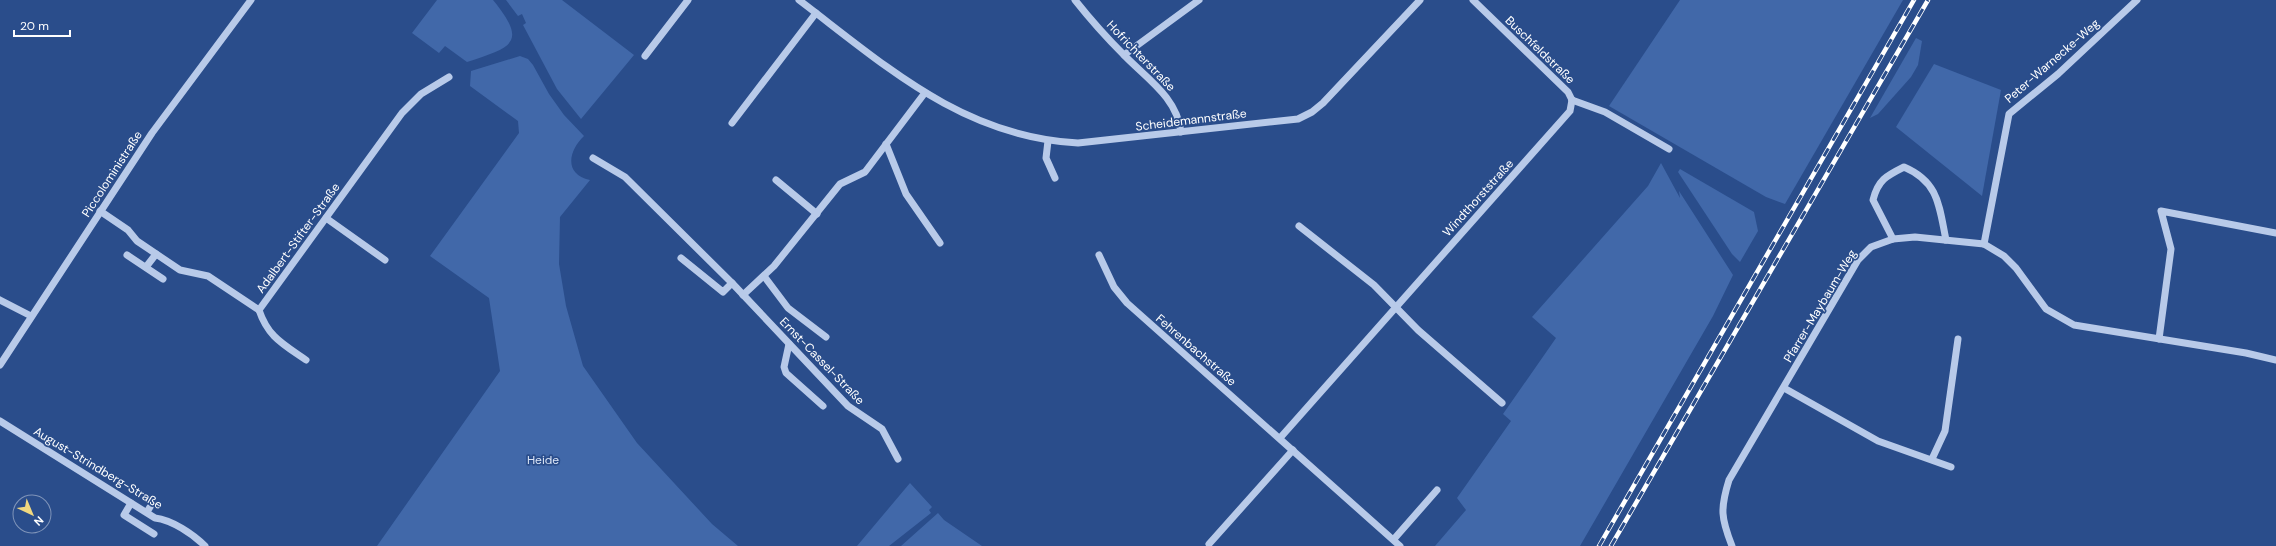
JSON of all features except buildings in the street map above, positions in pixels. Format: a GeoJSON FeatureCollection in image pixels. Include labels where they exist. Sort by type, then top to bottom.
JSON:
{"type":"FeatureCollection","features":[{"type":"Feature","properties":{"kind":"street","name":"Piccoloministraße"},"geometry":{"type":"LineString","coordinates":[[0,365],[100,211],[172,105],[251,0]]}},
{"type":"Feature","properties":{"kind":"street"},"geometry":{"type":"LineString","coordinates":[[645,56],[688,0]]}},
{"type":"Feature","properties":{"kind":"street","name":"Scheidemannstraße"},"geometry":{"type":"LineString","coordinates":[[799,0],[924,94],[993,126],[1048,141],[1085,142],[1298,118],[1312,112],[1420,0]]}},
{"type":"Feature","properties":{"kind":"street","name":"Hofrichterstraße"},"geometry":{"type":"LineString","coordinates":[[1074,0],[1124,55],[1164,94],[1173,106],[1180,120],[1181,132]]}},
{"type":"Feature","properties":{"kind":"street"},"geometry":{"type":"LineString","coordinates":[[1124,55],[1199,0]]}},
{"type":"Feature","properties":{"kind":"street","name":"Buschfeldstraße"},"geometry":{"type":"LineString","coordinates":[[1473,0],[1568,92],[1572,100]]}},
{"type":"Feature","properties":{"kind":"street","name":"Peter-Warnecke-Weg"},"geometry":{"type":"LineString","coordinates":[[1984,244],[2009,114],[2058,74],[2137,0]]}},
{"type":"Feature","properties":{"kind":"street"},"geometry":{"type":"LineString","coordinates":[[732,123],[816,13]]}},
{"type":"Feature","properties":{"kind":"street","name":"Adalbert-Stifter-Straße"},"geometry":{"type":"LineString","coordinates":[[100,211],[128,230],[137,241],[180,270],[208,276],[259,310],[402,113],[421,94],[449,76]]}},
{"type":"Feature","properties":{"kind":"street"},"geometry":{"type":"LineString","coordinates":[[743,295],[764,276],[817,214],[840,184],[864,172],[924,94]]}},
{"type":"Feature","properties":{"kind":"street"},"geometry":{"type":"LineString","coordinates":[[1572,100],[1605,112],[1669,149]]}},
{"type":"Feature","properties":{"kind":"street","name":"Windthorststraße"},"geometry":{"type":"LineString","coordinates":[[1280,438],[1570,111],[1572,100]]}},
{"type":"Feature","properties":{"kind":"street"},"geometry":{"type":"LineString","coordinates":[[1048,141],[1046,158],[1055,178]]}},
{"type":"Feature","properties":{"kind":"street"},"geometry":{"type":"LineString","coordinates":[[886,144],[906,194],[940,243]]}},
{"type":"Feature","properties":{"kind":"street","name":"Ernst-Cassel-Straße"},"geometry":{"type":"LineString","coordinates":[[594,158],[626,177],[732,283],[848,406],[882,429],[898,460]]}},
{"type":"Feature","properties":{"kind":"street"},"geometry":{"type":"LineString","coordinates":[[1892,239],[1873,200],[1876,187],[1888,175],[1904,167],[1920,174],[1930,186],[1937,199],[1946,240]]}},
{"type":"Feature","properties":{"kind":"street"},"geometry":{"type":"LineString","coordinates":[[776,180],[817,214]]}},
{"type":"Feature","properties":{"kind":"street"},"geometry":{"type":"LineString","coordinates":[[2159,339],[2171,249],[2161,211],[2276,233]]}},
{"type":"Feature","properties":{"kind":"street"},"geometry":{"type":"LineString","coordinates":[[326,218],[385,260]]}},
{"type":"Feature","properties":{"kind":"street"},"geometry":{"type":"LineString","coordinates":[[1300,226],[1374,285],[1396,307],[1502,403]]}},
{"type":"Feature","properties":{"kind":"street","name":"Pfarrer-Maybaum-Weg"},"geometry":{"type":"LineString","coordinates":[[1732,546],[1723,519],[1722,504],[1729,480],[1858,260],[1871,247],[1892,239],[1915,237],[1984,244],[2004,256],[2016,268],[2046,309],[2074,325],[2276,360]]}},
{"type":"Feature","properties":{"kind":"street"},"geometry":{"type":"LineString","coordinates":[[146,267],[156,254]]}},
{"type":"Feature","properties":{"kind":"street"},"geometry":{"type":"LineString","coordinates":[[127,255],[163,279]]}},
{"type":"Feature","properties":{"kind":"street","name":"Fehrenbachstraße"},"geometry":{"type":"LineString","coordinates":[[1099,255],[1114,287],[1127,303],[1394,539],[1400,546]]}},
{"type":"Feature","properties":{"kind":"street"},"geometry":{"type":"LineString","coordinates":[[681,258],[723,292],[732,283]]}},
{"type":"Feature","properties":{"kind":"street"},"geometry":{"type":"LineString","coordinates":[[764,276],[788,308],[826,337]]}},
{"type":"Feature","properties":{"kind":"street"},"geometry":{"type":"LineString","coordinates":[[0,300],[31,316]]}},
{"type":"Feature","properties":{"kind":"street"},"geometry":{"type":"LineString","coordinates":[[259,310],[265,326],[275,337],[306,360]]}},
{"type":"Feature","properties":{"kind":"street"},"geometry":{"type":"LineString","coordinates":[[1932,459],[1945,431],[1958,340]]}},
{"type":"Feature","properties":{"kind":"street"},"geometry":{"type":"LineString","coordinates":[[789,344],[784,367],[786,373],[823,406]]}},
{"type":"Feature","properties":{"kind":"street"},"geometry":{"type":"LineString","coordinates":[[1784,388],[1878,441],[1951,467]]}},
{"type":"Feature","properties":{"kind":"street","name":"August-Strindberg-Straße"},"geometry":{"type":"LineString","coordinates":[[0,420],[132,502],[155,518],[163,519],[193,536],[205,546]]}},
{"type":"Feature","properties":{"kind":"street"},"geometry":{"type":"LineString","coordinates":[[1209,544],[1293,450]]}},
{"type":"Feature","properties":{"kind":"street"},"geometry":{"type":"LineString","coordinates":[[1394,539],[1437,490]]}},
{"type":"Feature","properties":{"kind":"street"},"geometry":{"type":"LineString","coordinates":[[132,502],[124,514],[154,534]]}},
{"type":"Feature","properties":{"kind":"street"},"geometry":{"type":"LineString","coordinates":[[147,512],[153,502]]}},
{"type":"Feature","properties":{"kind":"green space"},"geometry":{"type":"Polygon","coordinates":[[[437,0],[493,0],[510,26],[512,35],[510,42],[495,52],[467,62],[445,46],[439,53],[412,33],[437,0]]]}},
{"type":"Feature","properties":{"kind":"green space"},"geometry":{"type":"Polygon","coordinates":[[[506,0],[562,0],[634,55],[581,119],[557,89],[523,25],[526,23],[522,14],[518,16],[506,0]]]}},
{"type":"Feature","properties":{"kind":"green space"},"geometry":{"type":"Polygon","coordinates":[[[1680,0],[1903,0],[1785,204],[1766,197],[1609,106],[1680,0]]]}},
{"type":"Feature","properties":{"kind":"green space"},"geometry":{"type":"Polygon","coordinates":[[[1916,38],[1922,41],[1918,65],[1911,77],[1878,114],[1870,118],[1916,38]]]}},
{"type":"Feature","properties":{"kind":"green space","name":"Heide"},"geometry":{"type":"Polygon","coordinates":[[[520,56],[528,59],[533,65],[549,94],[564,115],[584,136],[575,148],[571,161],[572,167],[576,173],[581,177],[590,180],[560,217],[559,264],[566,306],[583,366],[637,443],[712,524],[738,546],[377,546],[500,371],[489,298],[430,256],[519,133],[518,121],[470,86],[471,71],[520,56]]]}},
{"type":"Feature","properties":{"kind":"green space"},"geometry":{"type":"Polygon","coordinates":[[[1934,64],[2001,90],[1982,196],[1896,127],[1934,64]]]}},
{"type":"Feature","properties":{"kind":"green space"},"geometry":{"type":"Polygon","coordinates":[[[1661,163],[1680,198],[1679,191],[1733,275],[1713,316],[1580,546],[1435,546],[1466,510],[1457,498],[1511,421],[1503,414],[1556,338],[1532,317],[1648,186],[1661,163]]]}},
{"type":"Feature","properties":{"kind":"green space"},"geometry":{"type":"Polygon","coordinates":[[[1680,169],[1754,212],[1758,231],[1740,262],[1732,254],[1678,172],[1680,169]]]}},
{"type":"Feature","properties":{"kind":"green space"},"geometry":{"type":"Polygon","coordinates":[[[910,483],[932,507],[929,510],[931,513],[889,546],[857,546],[910,483]]]}},
{"type":"Feature","properties":{"kind":"green space"},"geometry":{"type":"Polygon","coordinates":[[[938,513],[944,520],[982,546],[901,546],[938,513]]]}},
{"type":"Feature","properties":{"kind":"railway"},"geometry":{"type":"LineString","coordinates":[[1599,546],[1914,0]]}},
{"type":"Feature","properties":{"kind":"railway"},"geometry":{"type":"LineString","coordinates":[[1611,546],[1928,0]]}}]}
